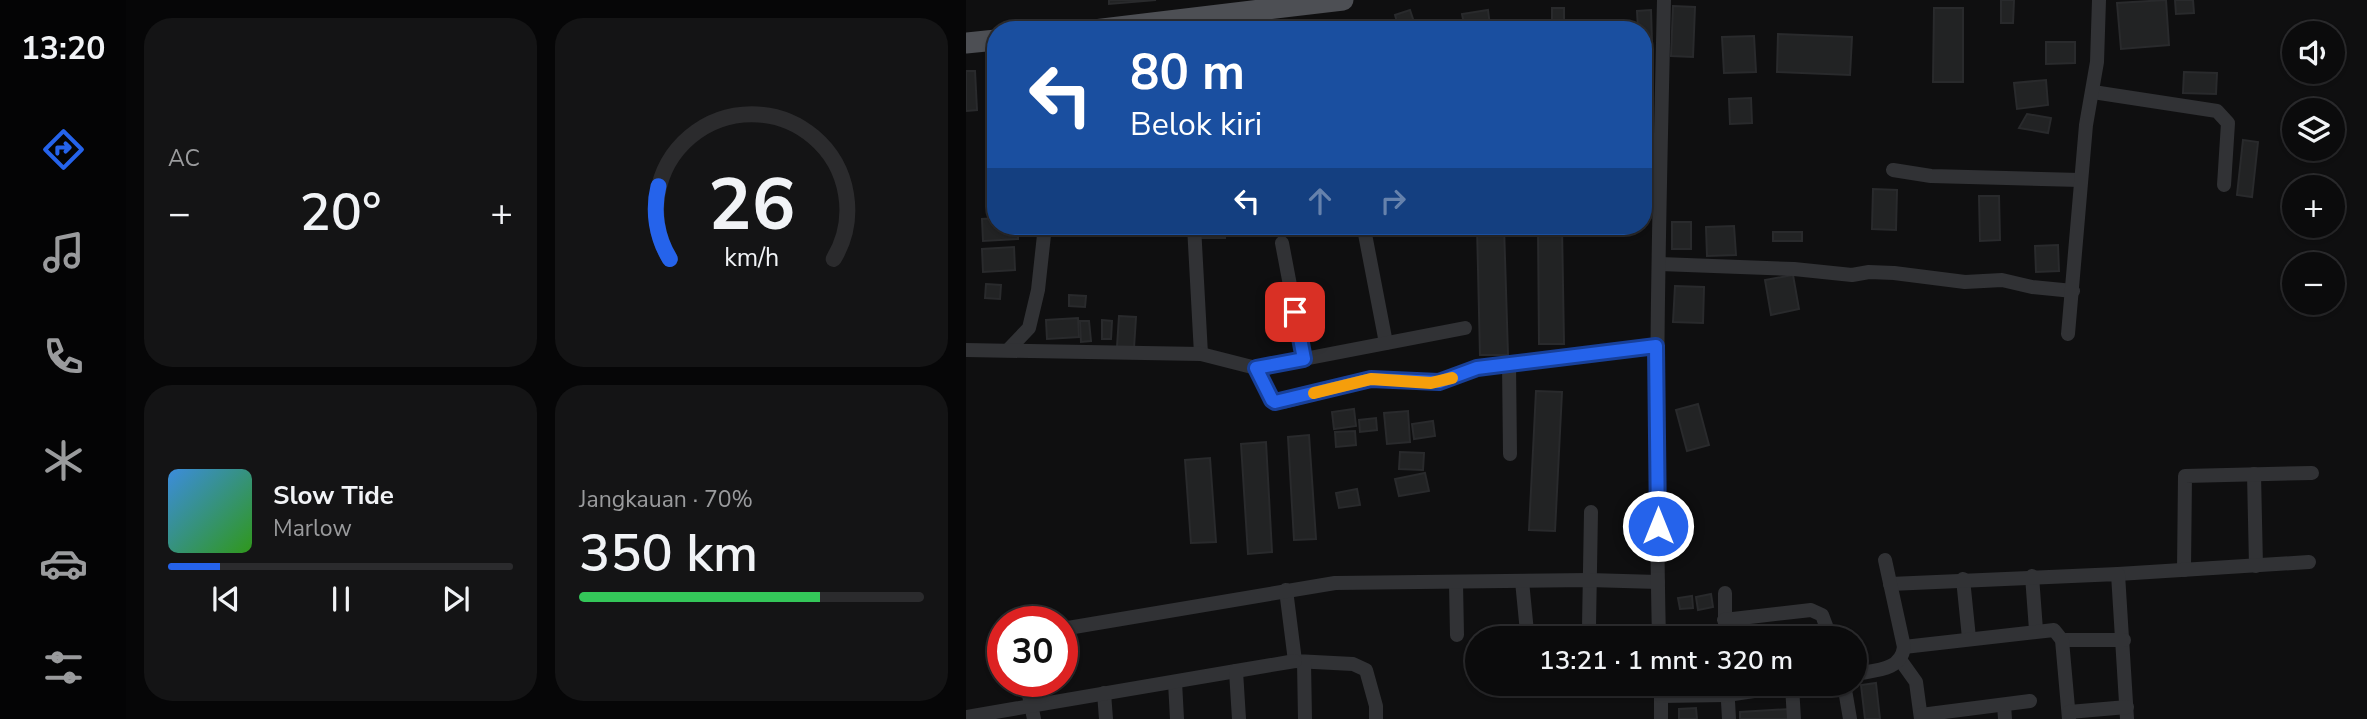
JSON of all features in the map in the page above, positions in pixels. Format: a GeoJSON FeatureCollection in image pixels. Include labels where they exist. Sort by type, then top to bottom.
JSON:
{"type":"FeatureCollection","features":[{"type":"Feature","properties":{"kind":"main road"},"geometry":{"type":"LineString","coordinates":[[1203,21],[1343,0]]}},
{"type":"Feature","properties":{"kind":"main road"},"geometry":{"type":"LineString","coordinates":[[966,43],[987,41]]}},
{"type":"Feature","properties":{"kind":"street"},"geometry":{"type":"LineString","coordinates":[[1660,626],[1656,346],[1660,264],[1664,0]]}},
{"type":"Feature","properties":{"kind":"street"},"geometry":{"type":"LineString","coordinates":[[2068,334],[2085,125],[2093,92],[2099,0]]}},
{"type":"Feature","properties":{"kind":"street"},"geometry":{"type":"LineString","coordinates":[[2093,92],[2217,111],[2228,123],[2224,185]]}},
{"type":"Feature","properties":{"kind":"street"},"geometry":{"type":"LineString","coordinates":[[1893,170],[1931,176],[2080,180]]}},
{"type":"Feature","properties":{"kind":"street"},"geometry":{"type":"LineString","coordinates":[[1009,349],[1029,328],[1038,290],[1044,235]]}},
{"type":"Feature","properties":{"kind":"street"},"geometry":{"type":"LineString","coordinates":[[1194,235],[1201,355]]}},
{"type":"Feature","properties":{"kind":"street"},"geometry":{"type":"LineString","coordinates":[[1365,235],[1386,343]]}},
{"type":"Feature","properties":{"kind":"street"},"geometry":{"type":"LineString","coordinates":[[1282,243],[1304,359]]}},
{"type":"Feature","properties":{"kind":"street"},"geometry":{"type":"LineString","coordinates":[[1660,264],[1794,269],[1853,275],[1869,272],[1894,273],[1965,282],[2002,279],[2032,288],[2073,291]]}},
{"type":"Feature","properties":{"kind":"street"},"geometry":{"type":"LineString","coordinates":[[966,350],[1201,355],[1256,368],[1465,328]]}},
{"type":"Feature","properties":{"kind":"street"},"geometry":{"type":"LineString","coordinates":[[1256,368],[1272,400],[1283,402],[1371,379],[1439,382],[1470,369],[1656,346]]}},
{"type":"Feature","properties":{"kind":"street"},"geometry":{"type":"LineString","coordinates":[[1508,364],[1510,454]]}},
{"type":"Feature","properties":{"kind":"street"},"geometry":{"type":"LineString","coordinates":[[2185,570],[2185,476],[2312,473]]}},
{"type":"Feature","properties":{"kind":"street"},"geometry":{"type":"LineString","coordinates":[[2254,474],[2256,566]]}},
{"type":"Feature","properties":{"kind":"street"},"geometry":{"type":"LineString","coordinates":[[1589,626],[1591,512]]}},
{"type":"Feature","properties":{"kind":"street"},"geometry":{"type":"LineString","coordinates":[[1885,560],[1902,654],[1916,682],[1921,717],[2005,712],[2030,701]]}},
{"type":"Feature","properties":{"kind":"street"},"geometry":{"type":"LineString","coordinates":[[1891,584],[2309,562]]}},
{"type":"Feature","properties":{"kind":"street"},"geometry":{"type":"LineString","coordinates":[[1867,669],[1902,654],[1969,638],[2054,630],[2062,640],[2069,715],[2127,713],[2118,574]]}},
{"type":"Feature","properties":{"kind":"street"},"geometry":{"type":"LineString","coordinates":[[2032,576],[2036,630]]}},
{"type":"Feature","properties":{"kind":"street"},"geometry":{"type":"LineString","coordinates":[[1963,579],[1969,638]]}},
{"type":"Feature","properties":{"kind":"street"},"geometry":{"type":"LineString","coordinates":[[1078,626],[1335,583],[1590,580],[1658,582]]}},
{"type":"Feature","properties":{"kind":"street"},"geometry":{"type":"LineString","coordinates":[[1522,581],[1526,626]]}},
{"type":"Feature","properties":{"kind":"street"},"geometry":{"type":"LineString","coordinates":[[1456,583],[1457,635]]}},
{"type":"Feature","properties":{"kind":"street"},"geometry":{"type":"LineString","coordinates":[[1286,590],[1300,662],[1305,719]]}},
{"type":"Feature","properties":{"kind":"street"},"geometry":{"type":"LineString","coordinates":[[1724,626],[1725,593]]}},
{"type":"Feature","properties":{"kind":"street"},"geometry":{"type":"LineString","coordinates":[[1724,620],[1819,611],[1825,626]]}},
{"type":"Feature","properties":{"kind":"street"},"geometry":{"type":"LineString","coordinates":[[2062,640],[2124,640]]}},
{"type":"Feature","properties":{"kind":"street"},"geometry":{"type":"LineString","coordinates":[[967,718],[1033,712],[1104,693],[1300,662],[1353,664],[1366,670],[1376,706],[1376,719]]}},
{"type":"Feature","properties":{"kind":"street"},"geometry":{"type":"LineString","coordinates":[[1236,671],[1238,719]]}},
{"type":"Feature","properties":{"kind":"street"},"geometry":{"type":"LineString","coordinates":[[1175,681],[1177,719]]}},
{"type":"Feature","properties":{"kind":"street"},"geometry":{"type":"LineString","coordinates":[[1104,693],[1106,719]]}},
{"type":"Feature","properties":{"kind":"street"},"geometry":{"type":"LineString","coordinates":[[1661,696],[1661,719]]}},
{"type":"Feature","properties":{"kind":"street"},"geometry":{"type":"LineString","coordinates":[[1727,696],[1729,719]]}},
{"type":"Feature","properties":{"kind":"street"},"geometry":{"type":"LineString","coordinates":[[1794,719],[1795,696]]}},
{"type":"Feature","properties":{"kind":"street"},"geometry":{"type":"LineString","coordinates":[[1846,696],[1850,719]]}},
{"type":"Feature","properties":{"kind":"building"},"geometry":{"type":"Polygon","coordinates":[[[1109,0],[1156,0],[1109,4],[1109,0]]]}},
{"type":"Feature","properties":{"kind":"building"},"geometry":{"type":"Polygon","coordinates":[[[2001,0],[2014,0],[2013,23],[2001,23],[2001,0]]]}},
{"type":"Feature","properties":{"kind":"building"},"geometry":{"type":"Polygon","coordinates":[[[2166,0],[2169,45],[2121,49],[2117,3],[2166,0]]]}},
{"type":"Feature","properties":{"kind":"building"},"geometry":{"type":"Polygon","coordinates":[[[2175,0],[2193,0],[2194,13],[2176,14],[2175,0]]]}},
{"type":"Feature","properties":{"kind":"building"},"geometry":{"type":"Polygon","coordinates":[[[1673,6],[1695,7],[1693,57],[1671,56],[1673,6]]]}},
{"type":"Feature","properties":{"kind":"building"},"geometry":{"type":"Polygon","coordinates":[[[1552,8],[1564,8],[1564,21],[1552,21],[1552,8]]]}},
{"type":"Feature","properties":{"kind":"building"},"geometry":{"type":"Polygon","coordinates":[[[1934,8],[1963,8],[1963,82],[1933,82],[1934,8]]]}},
{"type":"Feature","properties":{"kind":"building"},"geometry":{"type":"Polygon","coordinates":[[[1410,10],[1414,21],[1397,21],[1395,15],[1410,10]]]}},
{"type":"Feature","properties":{"kind":"building"},"geometry":{"type":"Polygon","coordinates":[[[1488,10],[1489,21],[1463,21],[1462,14],[1488,10]]]}},
{"type":"Feature","properties":{"kind":"building"},"geometry":{"type":"Polygon","coordinates":[[[1651,10],[1651,21],[1638,21],[1637,11],[1651,10]]]}},
{"type":"Feature","properties":{"kind":"building"},"geometry":{"type":"Polygon","coordinates":[[[1778,34],[1852,37],[1850,75],[1777,72],[1778,34]]]}},
{"type":"Feature","properties":{"kind":"building"},"geometry":{"type":"Polygon","coordinates":[[[1754,36],[1756,72],[1724,73],[1722,37],[1754,36]]]}},
{"type":"Feature","properties":{"kind":"building"},"geometry":{"type":"Polygon","coordinates":[[[2046,42],[2075,42],[2075,63],[2046,64],[2046,42]]]}},
{"type":"Feature","properties":{"kind":"building"},"geometry":{"type":"Polygon","coordinates":[[[966,71],[975,71],[977,110],[966,111],[966,71]]]}},
{"type":"Feature","properties":{"kind":"building"},"geometry":{"type":"Polygon","coordinates":[[[2184,72],[2217,73],[2216,94],[2183,93],[2184,72]]]}},
{"type":"Feature","properties":{"kind":"building"},"geometry":{"type":"Polygon","coordinates":[[[2046,80],[2048,105],[2017,109],[2014,83],[2046,80]]]}},
{"type":"Feature","properties":{"kind":"building"},"geometry":{"type":"Polygon","coordinates":[[[1751,98],[1752,123],[1730,124],[1729,99],[1751,98]]]}},
{"type":"Feature","properties":{"kind":"building"},"geometry":{"type":"Polygon","coordinates":[[[2027,114],[2051,118],[2048,133],[2019,128],[2027,114]]]}},
{"type":"Feature","properties":{"kind":"building"},"geometry":{"type":"Polygon","coordinates":[[[2243,140],[2258,142],[2252,197],[2237,195],[2243,140]]]}},
{"type":"Feature","properties":{"kind":"building"},"geometry":{"type":"Polygon","coordinates":[[[1873,189],[1897,190],[1896,230],[1872,229],[1873,189]]]}},
{"type":"Feature","properties":{"kind":"building"},"geometry":{"type":"Polygon","coordinates":[[[1979,196],[1999,196],[2000,240],[1980,241],[1979,196]]]}},
{"type":"Feature","properties":{"kind":"building"},"geometry":{"type":"Polygon","coordinates":[[[982,219],[987,219],[987,235],[1018,235],[1018,239],[983,241],[982,219]]]}},
{"type":"Feature","properties":{"kind":"building"},"geometry":{"type":"Polygon","coordinates":[[[1672,222],[1691,222],[1691,249],[1672,249],[1672,222]]]}},
{"type":"Feature","properties":{"kind":"building"},"geometry":{"type":"Polygon","coordinates":[[[1734,226],[1736,255],[1707,256],[1706,227],[1734,226]]]}},
{"type":"Feature","properties":{"kind":"building"},"geometry":{"type":"Polygon","coordinates":[[[1773,232],[1802,232],[1802,241],[1773,241],[1773,232]]]}},
{"type":"Feature","properties":{"kind":"building"},"geometry":{"type":"Polygon","coordinates":[[[1200,235],[1225,235],[1225,238],[1200,238],[1200,235]]]}},
{"type":"Feature","properties":{"kind":"building"},"geometry":{"type":"Polygon","coordinates":[[[1477,235],[1504,235],[1508,355],[1480,355],[1477,235]]]}},
{"type":"Feature","properties":{"kind":"building"},"geometry":{"type":"Polygon","coordinates":[[[1538,235],[1562,235],[1564,344],[1539,344],[1538,235]]]}},
{"type":"Feature","properties":{"kind":"building"},"geometry":{"type":"Polygon","coordinates":[[[2058,245],[2059,271],[2036,272],[2035,246],[2058,245]]]}},
{"type":"Feature","properties":{"kind":"building"},"geometry":{"type":"Polygon","coordinates":[[[1014,247],[1015,270],[983,272],[982,249],[1014,247]]]}},
{"type":"Feature","properties":{"kind":"building"},"geometry":{"type":"Polygon","coordinates":[[[1793,275],[1799,309],[1771,315],[1765,280],[1793,275]]]}},
{"type":"Feature","properties":{"kind":"building"},"geometry":{"type":"Polygon","coordinates":[[[986,284],[1001,285],[1000,299],[985,298],[986,284]]]}},
{"type":"Feature","properties":{"kind":"building"},"geometry":{"type":"Polygon","coordinates":[[[1675,286],[1704,287],[1703,323],[1673,322],[1675,286]]]}},
{"type":"Feature","properties":{"kind":"building"},"geometry":{"type":"Polygon","coordinates":[[[1069,295],[1086,296],[1085,307],[1069,306],[1069,295]]]}},
{"type":"Feature","properties":{"kind":"building"},"geometry":{"type":"Polygon","coordinates":[[[1119,316],[1136,317],[1134,348],[1117,347],[1119,316]]]}},
{"type":"Feature","properties":{"kind":"building"},"geometry":{"type":"Polygon","coordinates":[[[1078,318],[1079,337],[1047,339],[1046,320],[1078,318]]]}},
{"type":"Feature","properties":{"kind":"building"},"geometry":{"type":"Polygon","coordinates":[[[1102,320],[1112,321],[1111,339],[1102,339],[1102,320]]]}},
{"type":"Feature","properties":{"kind":"building"},"geometry":{"type":"Polygon","coordinates":[[[1080,321],[1089,321],[1091,341],[1081,342],[1080,321]]]}},
{"type":"Feature","properties":{"kind":"building"},"geometry":{"type":"Polygon","coordinates":[[[1536,391],[1562,392],[1555,531],[1529,530],[1536,391]]]}},
{"type":"Feature","properties":{"kind":"building"},"geometry":{"type":"Polygon","coordinates":[[[1698,404],[1709,445],[1687,451],[1676,410],[1698,404]]]}},
{"type":"Feature","properties":{"kind":"building"},"geometry":{"type":"Polygon","coordinates":[[[1354,409],[1356,426],[1334,429],[1332,412],[1354,409]]]}},
{"type":"Feature","properties":{"kind":"building"},"geometry":{"type":"Polygon","coordinates":[[[1408,411],[1410,442],[1387,444],[1384,413],[1408,411]]]}},
{"type":"Feature","properties":{"kind":"building"},"geometry":{"type":"Polygon","coordinates":[[[1376,418],[1377,430],[1360,432],[1359,420],[1376,418]]]}},
{"type":"Feature","properties":{"kind":"building"},"geometry":{"type":"Polygon","coordinates":[[[1433,421],[1435,436],[1414,439],[1412,424],[1433,421]]]}},
{"type":"Feature","properties":{"kind":"building"},"geometry":{"type":"Polygon","coordinates":[[[1355,431],[1356,445],[1336,447],[1335,432],[1355,431]]]}},
{"type":"Feature","properties":{"kind":"building"},"geometry":{"type":"Polygon","coordinates":[[[1309,435],[1316,539],[1294,540],[1288,437],[1309,435]]]}},
{"type":"Feature","properties":{"kind":"building"},"geometry":{"type":"Polygon","coordinates":[[[1266,442],[1272,552],[1248,554],[1241,444],[1266,442]]]}},
{"type":"Feature","properties":{"kind":"building"},"geometry":{"type":"Polygon","coordinates":[[[1400,452],[1424,453],[1423,470],[1399,469],[1400,452]]]}},
{"type":"Feature","properties":{"kind":"building"},"geometry":{"type":"Polygon","coordinates":[[[1210,458],[1216,542],[1191,543],[1185,460],[1210,458]]]}},
{"type":"Feature","properties":{"kind":"building"},"geometry":{"type":"Polygon","coordinates":[[[1425,473],[1429,491],[1399,496],[1395,479],[1425,473]]]}},
{"type":"Feature","properties":{"kind":"building"},"geometry":{"type":"Polygon","coordinates":[[[1357,489],[1360,505],[1339,508],[1336,493],[1357,489]]]}},
{"type":"Feature","properties":{"kind":"building"},"geometry":{"type":"Polygon","coordinates":[[[1711,594],[1713,607],[1698,610],[1696,597],[1711,594]]]}},
{"type":"Feature","properties":{"kind":"building"},"geometry":{"type":"Polygon","coordinates":[[[1692,596],[1693,608],[1680,609],[1678,598],[1692,596]]]}},
{"type":"Feature","properties":{"kind":"building"},"geometry":{"type":"Polygon","coordinates":[[[1876,683],[1880,719],[1865,719],[1862,696],[1867,696],[1867,684],[1876,683]]]}},
{"type":"Feature","properties":{"kind":"building"},"geometry":{"type":"Polygon","coordinates":[[[1696,708],[1697,719],[1679,719],[1679,709],[1696,708]]]}},
{"type":"Feature","properties":{"kind":"building"},"geometry":{"type":"Polygon","coordinates":[[[1790,709],[1791,719],[1740,719],[1740,712],[1790,709]]]}},
{"type":"Feature","properties":{"kind":"slow traffic"},"geometry":{"type":"LineString","coordinates":[[1314,393],[1371,379],[1431,383],[1452,378]]}},
{"type":"Feature","properties":{"kind":"route"},"geometry":{"type":"LineString","coordinates":[[1295,312],[1304,359],[1256,368],[1265,382],[1269,396],[1275,402],[1371,379],[1431,383],[1446,381],[1470,369],[1656,346],[1658,526]]}}]}
